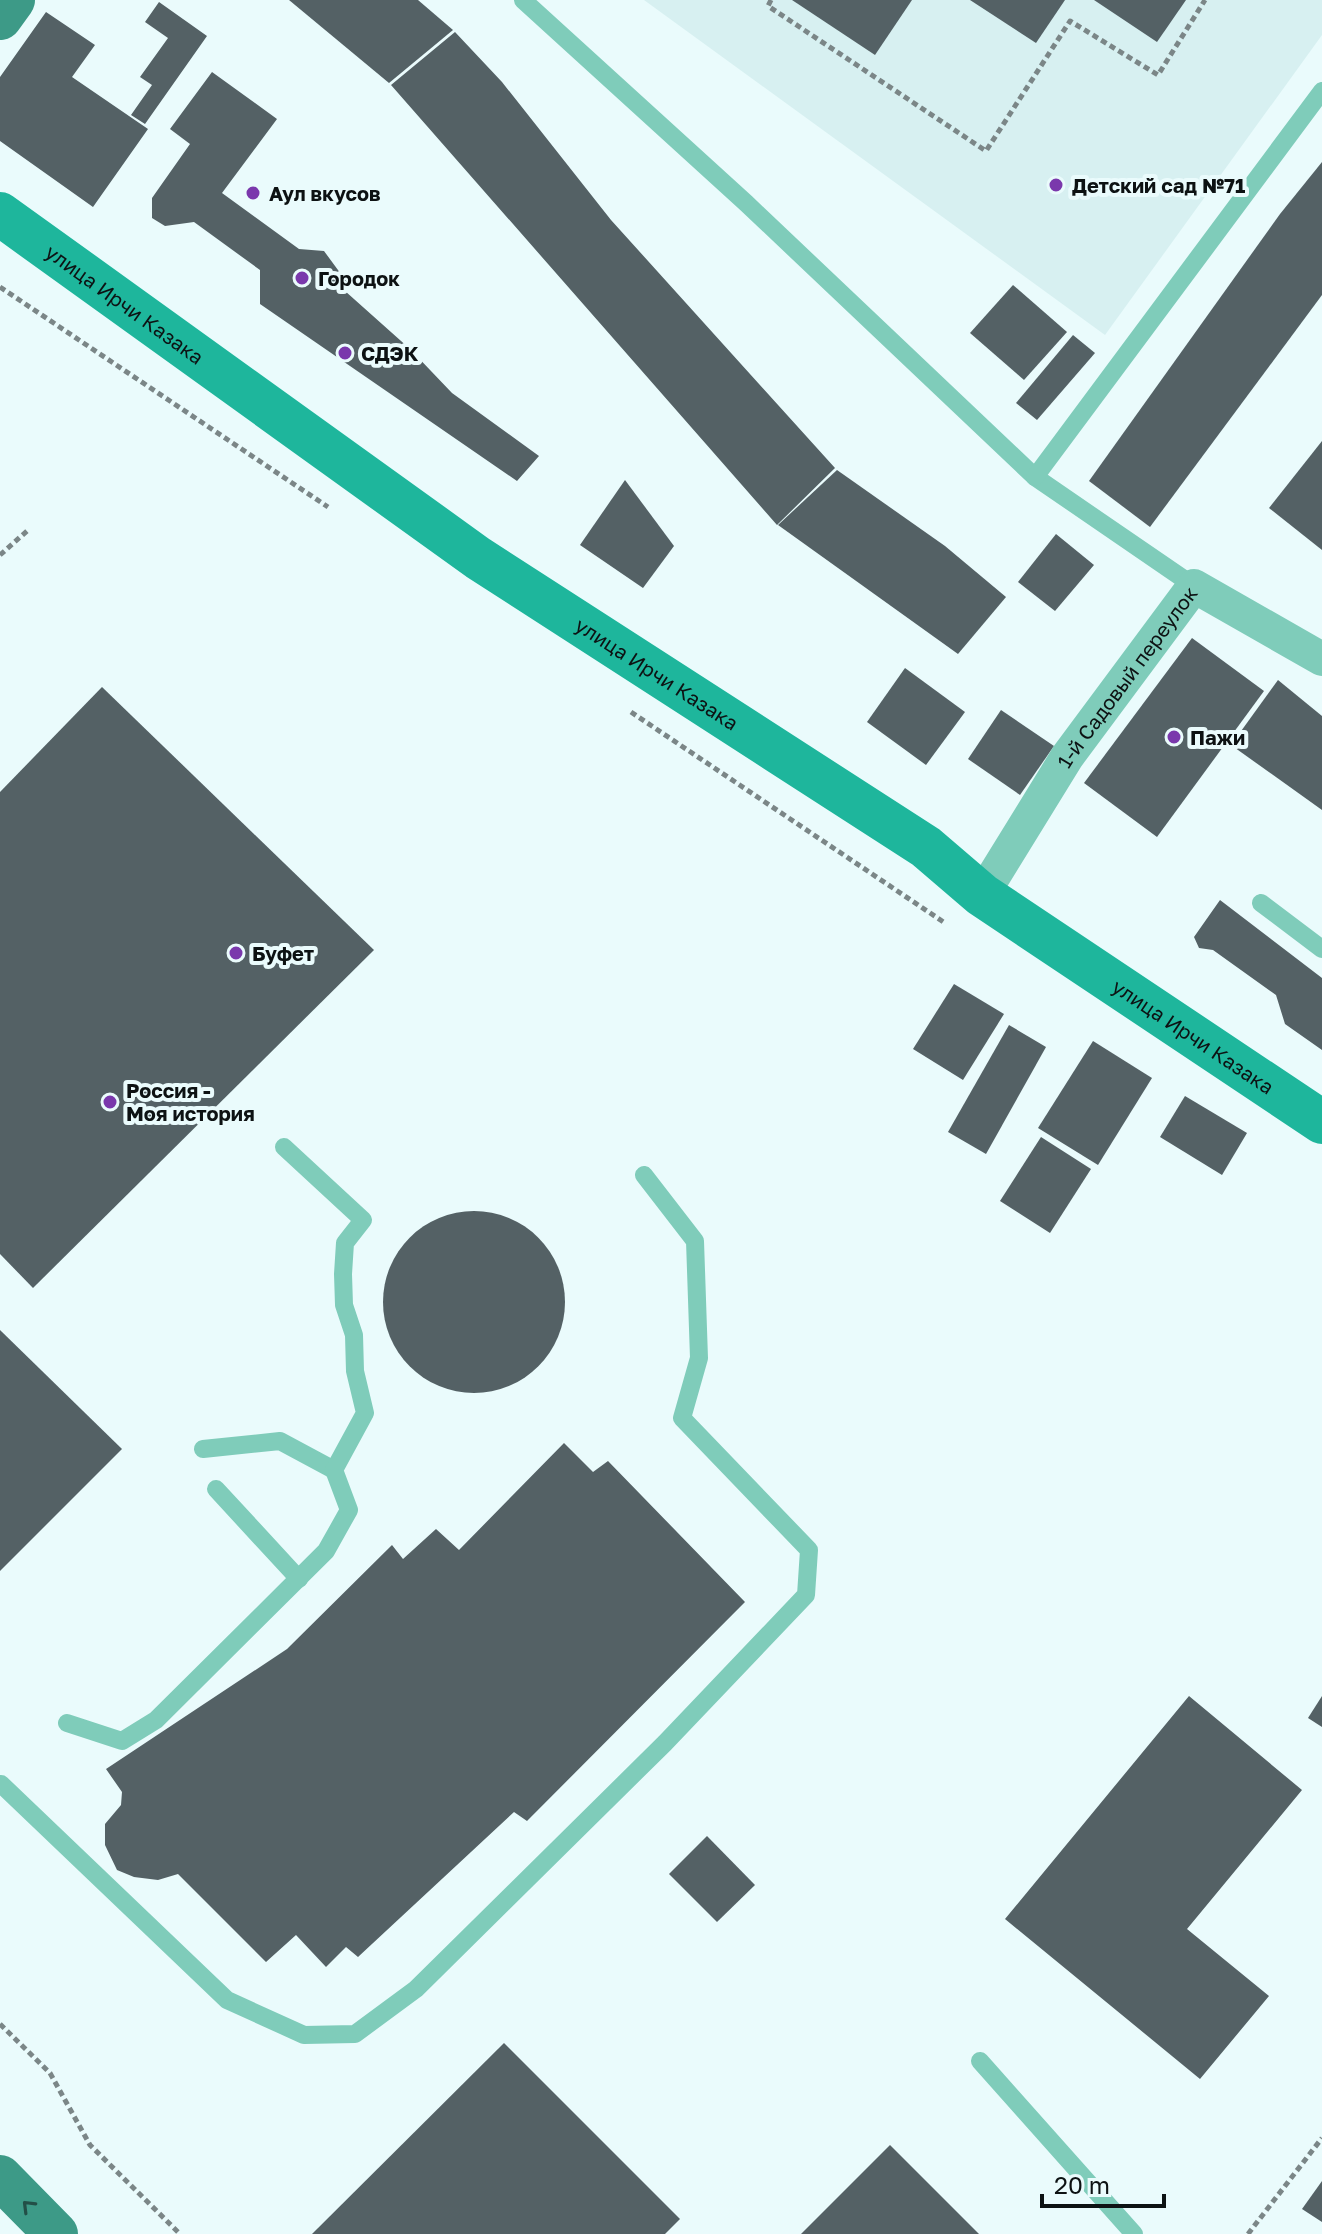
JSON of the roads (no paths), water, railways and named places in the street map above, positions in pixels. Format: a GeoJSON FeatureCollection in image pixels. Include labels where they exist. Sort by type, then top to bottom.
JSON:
{"type":"FeatureCollection","features":[{"type":"Feature","properties":{"kind":"main road"},"geometry":{"type":"LineString","coordinates":[[0,18],[13,0]]}},
{"type":"Feature","properties":{"kind":"main road","name":"улица Ирчи Казака"},"geometry":{"type":"LineString","coordinates":[[0,214],[478,558],[926,847],[982,895],[1322,1122]]}},
{"type":"Feature","properties":{"kind":"main road"},"geometry":{"type":"LineString","coordinates":[[0,2177],[56,2234]]}},
{"type":"Feature","properties":{"kind":"street","name":"1-й Садовый переулок"},"geometry":{"type":"LineString","coordinates":[[982,895],[1067,757],[1194,586],[1322,659]]}},
{"type":"Feature","properties":{"kind":"lane"},"geometry":{"type":"LineString","coordinates":[[523,0],[746,203],[1035,477],[1194,586]]}},
{"type":"Feature","properties":{"kind":"lane"},"geometry":{"type":"LineString","coordinates":[[1035,477],[1322,91]]}},
{"type":"Feature","properties":{"kind":"lane"},"geometry":{"type":"LineString","coordinates":[[1261,903],[1322,949]]}},
{"type":"Feature","properties":{"kind":"lane"},"geometry":{"type":"LineString","coordinates":[[284,1147],[363,1220],[345,1243],[343,1274],[344,1305],[354,1335],[355,1371],[365,1413],[334,1470]]}},
{"type":"Feature","properties":{"kind":"lane"},"geometry":{"type":"LineString","coordinates":[[1,1784],[227,2000],[304,2035],[355,2034],[416,1989],[665,1743],[806,1595],[809,1550],[682,1418],[699,1358],[695,1241],[644,1175]]}},
{"type":"Feature","properties":{"kind":"lane"},"geometry":{"type":"LineString","coordinates":[[67,1723],[122,1741],[156,1720],[326,1551],[349,1510],[334,1470],[280,1441],[203,1449]]}},
{"type":"Feature","properties":{"kind":"lane"},"geometry":{"type":"LineString","coordinates":[[216,1489],[299,1579]]}},
{"type":"Feature","properties":{"kind":"lane"},"geometry":{"type":"LineString","coordinates":[[980,2061],[1134,2234]]}},
{"type":"Feature","properties":{"kind":"place","name":"Детский сад №71"},"geometry":{"type":"Point","coordinates":[1056,185]}},
{"type":"Feature","properties":{"kind":"place","name":"Аул вкусов"},"geometry":{"type":"Point","coordinates":[253,193]}},
{"type":"Feature","properties":{"kind":"place","name":"Городок"},"geometry":{"type":"Point","coordinates":[302,278]}},
{"type":"Feature","properties":{"kind":"place","name":"СДЭК"},"geometry":{"type":"Point","coordinates":[345,353]}},
{"type":"Feature","properties":{"kind":"place","name":"Пажи"},"geometry":{"type":"Point","coordinates":[1174,737]}},
{"type":"Feature","properties":{"kind":"place","name":"Буфет"},"geometry":{"type":"Point","coordinates":[236,953]}},
{"type":"Feature","properties":{"kind":"place","name":"Россия - Моя история"},"geometry":{"type":"Point","coordinates":[110,1102]}}]}
